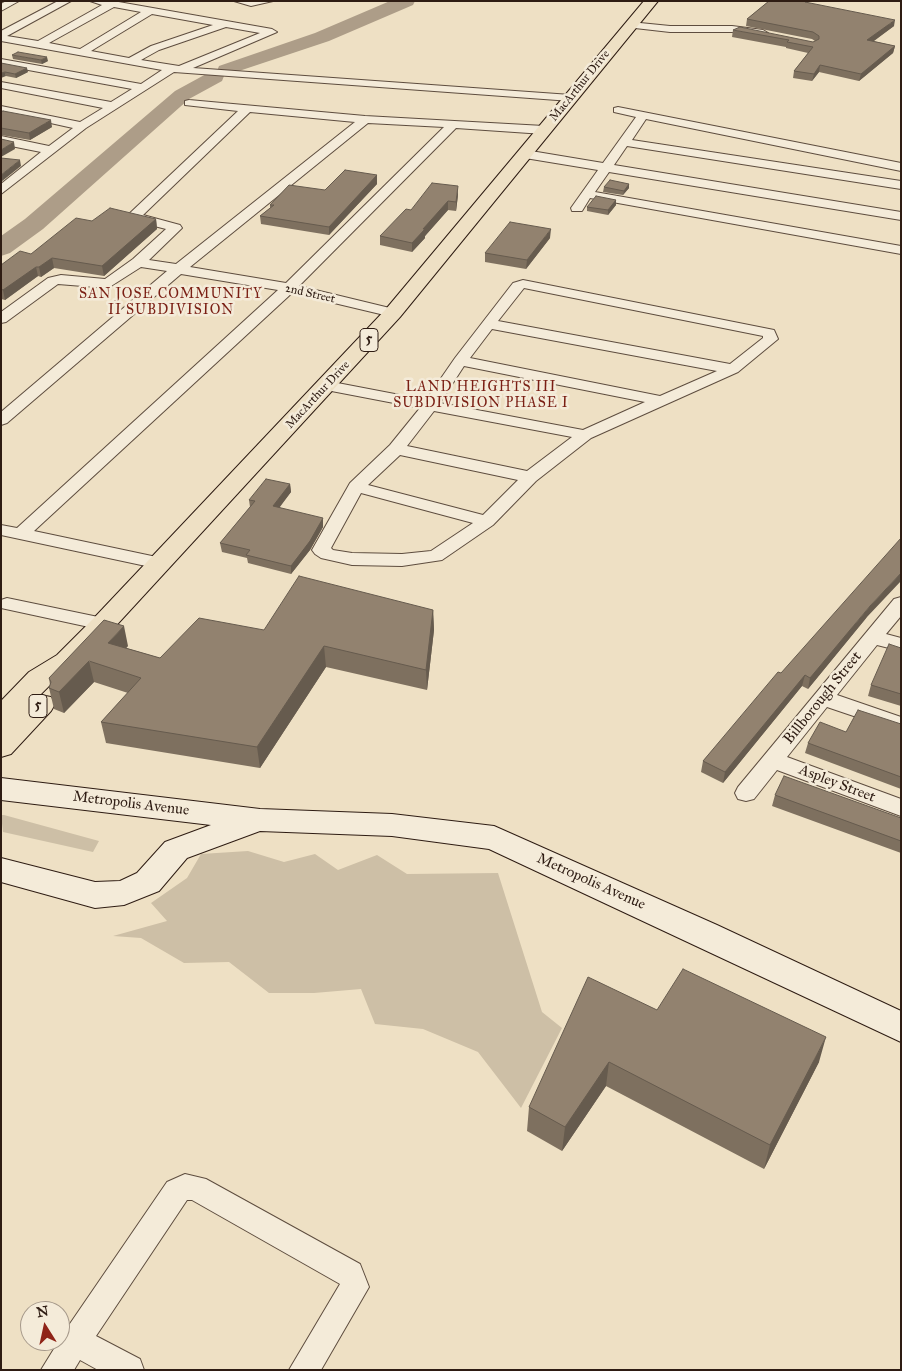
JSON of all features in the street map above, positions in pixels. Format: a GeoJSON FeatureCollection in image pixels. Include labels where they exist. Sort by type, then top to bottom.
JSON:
{"type":"FeatureCollection","features":[{"type":"Feature","properties":{"kind":"main road","name":"MacArthur Drive"},"geometry":{"type":"LineString","coordinates":[[1,718],[39,679],[67,661],[327,386],[393,313],[651,1]]}},
{"type":"Feature","properties":{"kind":"main road","name":"MacArthur Drive"},"geometry":{"type":"LineString","coordinates":[[1,747],[59,684],[67,661]]}},
{"type":"Feature","properties":{"kind":"main road","name":"Metropolis Avenue"},"geometry":{"type":"LineString","coordinates":[[1,790],[167,807],[260,820],[437,829],[494,838],[705,934],[901,1027]]}},
{"type":"Feature","properties":{"kind":"main road"},"geometry":{"type":"LineString","coordinates":[[167,807],[176,830],[176,850]]}},
{"type":"Feature","properties":{"kind":"main road","name":"Metropolis Avenue"},"geometry":{"type":"LineString","coordinates":[[1,870],[95,895],[124,893],[148,882],[176,850],[260,820]]}},
{"type":"Feature","properties":{"kind":"street"},"geometry":{"type":"LineString","coordinates":[[1,8],[14,1]]}},
{"type":"Feature","properties":{"kind":"street"},"geometry":{"type":"LineString","coordinates":[[1,36],[66,1]]}},
{"type":"Feature","properties":{"kind":"street"},"geometry":{"type":"LineString","coordinates":[[1,190],[82,126],[142,87],[176,70],[272,32],[94,1]]}},
{"type":"Feature","properties":{"kind":"street"},"geometry":{"type":"LineString","coordinates":[[239,1],[251,3],[268,1]]}},
{"type":"Feature","properties":{"kind":"street"},"geometry":{"type":"LineString","coordinates":[[37,46],[112,4]]}},
{"type":"Feature","properties":{"kind":"street"},"geometry":{"type":"LineString","coordinates":[[80,53],[150,10]]}},
{"type":"Feature","properties":{"kind":"street"},"geometry":{"type":"LineString","coordinates":[[129,62],[155,48],[224,24]]}},
{"type":"Feature","properties":{"kind":"street"},"geometry":{"type":"LineString","coordinates":[[630,25],[670,30],[739,29],[771,35]]}},
{"type":"Feature","properties":{"kind":"street"},"geometry":{"type":"LineString","coordinates":[[1,36],[37,46],[176,70],[572,98]]}},
{"type":"Feature","properties":{"kind":"street"},"geometry":{"type":"LineString","coordinates":[[1,62],[142,87]]}},
{"type":"Feature","properties":{"kind":"street"},"geometry":{"type":"LineString","coordinates":[[1,85],[112,106]]}},
{"type":"Feature","properties":{"kind":"street"},"geometry":{"type":"LineString","coordinates":[[189,103],[365,119],[544,130]]}},
{"type":"Feature","properties":{"kind":"street"},"geometry":{"type":"LineString","coordinates":[[1,109],[82,126]]}},
{"type":"Feature","properties":{"kind":"street"},"geometry":{"type":"LineString","coordinates":[[1,319],[53,281],[61,279],[108,284],[138,262],[175,228],[136,217],[136,214],[247,109]]}},
{"type":"Feature","properties":{"kind":"street"},"geometry":{"type":"LineString","coordinates":[[618,110],[901,167]]}},
{"type":"Feature","properties":{"kind":"street"},"geometry":{"type":"LineString","coordinates":[[577,208],[644,114]]}},
{"type":"Feature","properties":{"kind":"street"},"geometry":{"type":"LineString","coordinates":[[1,420],[177,270],[365,119]]}},
{"type":"Feature","properties":{"kind":"street"},"geometry":{"type":"LineString","coordinates":[[20,535],[289,288],[453,125]]}},
{"type":"Feature","properties":{"kind":"street"},"geometry":{"type":"LineString","coordinates":[[1,140],[51,150]]}},
{"type":"Feature","properties":{"kind":"street"},"geometry":{"type":"LineString","coordinates":[[624,142],[901,185]]}},
{"type":"Feature","properties":{"kind":"street"},"geometry":{"type":"LineString","coordinates":[[525,154],[901,216]]}},
{"type":"Feature","properties":{"kind":"street"},"geometry":{"type":"LineString","coordinates":[[817,202],[832,174]]}},
{"type":"Feature","properties":{"kind":"street"},"geometry":{"type":"LineString","coordinates":[[586,194],[901,250]]}},
{"type":"Feature","properties":{"kind":"street","name":"2nd Street"},"geometry":{"type":"LineString","coordinates":[[138,262],[289,288],[393,313]]}},
{"type":"Feature","properties":{"kind":"street"},"geometry":{"type":"LineString","coordinates":[[523,284],[769,333],[771,339],[733,369],[585,436],[530,477],[487,521],[436,556],[402,560],[352,559],[327,554],[321,550],[356,487],[396,449],[431,405],[460,361],[518,286],[523,284]]}},
{"type":"Feature","properties":{"kind":"street"},"geometry":{"type":"LineString","coordinates":[[489,324],[733,369]]}},
{"type":"Feature","properties":{"kind":"street"},"geometry":{"type":"LineString","coordinates":[[460,361],[662,401]]}},
{"type":"Feature","properties":{"kind":"street"},"geometry":{"type":"LineString","coordinates":[[327,386],[585,436]]}},
{"type":"Feature","properties":{"kind":"street"},"geometry":{"type":"LineString","coordinates":[[396,449],[530,477]]}},
{"type":"Feature","properties":{"kind":"street"},"geometry":{"type":"LineString","coordinates":[[356,487],[487,521]]}},
{"type":"Feature","properties":{"kind":"street"},"geometry":{"type":"LineString","coordinates":[[1,530],[160,563]]}},
{"type":"Feature","properties":{"kind":"street","name":"Billborough Street"},"geometry":{"type":"LineString","coordinates":[[746,793],[901,603]]}},
{"type":"Feature","properties":{"kind":"street"},"geometry":{"type":"LineString","coordinates":[[7,604],[103,624]]}},
{"type":"Feature","properties":{"kind":"street"},"geometry":{"type":"LineString","coordinates":[[873,637],[901,646]]}},
{"type":"Feature","properties":{"kind":"street"},"geometry":{"type":"LineString","coordinates":[[823,698],[901,725]]}},
{"type":"Feature","properties":{"kind":"street","name":"Aspley Street"},"geometry":{"type":"LineString","coordinates":[[773,760],[901,808]]}},
{"type":"Feature","properties":{"kind":"street"},"geometry":{"type":"LineString","coordinates":[[56,1370],[177,1191],[185,1187],[196,1188],[350,1274],[355,1287],[304,1370]]}},
{"type":"Feature","properties":{"kind":"street"},"geometry":{"type":"LineString","coordinates":[[75,1341],[129,1370]]}},
{"type":"Feature","properties":{"kind":"shaded area"},"geometry":{"type":"Polygon","coordinates":[[[1,815],[99,841],[93,852],[3,832],[1,815]]]}},
{"type":"Feature","properties":{"kind":"shaded area"},"geometry":{"type":"Polygon","coordinates":[[[248,851],[284,862],[315,854],[338,870],[377,855],[407,874],[498,873],[542,1012],[562,1028],[521,1108],[478,1052],[423,1029],[375,1024],[361,989],[314,993],[269,993],[229,962],[184,963],[141,938],[113,936],[167,921],[151,903],[187,878],[201,854],[248,851]]]}},
{"type":"Feature","properties":{"kind":"building"},"geometry":{"type":"Polygon","coordinates":[[[769,1],[807,1],[805,2],[895,20],[867,40],[895,46],[861,74],[820,65],[814,74],[794,71],[813,47],[787,42],[789,40],[733,30],[740,27],[813,42],[819,39],[819,36],[813,32],[747,19],[769,1]]]}},
{"type":"Feature","properties":{"kind":"building"},"geometry":{"type":"Polygon","coordinates":[[[18,52],[47,57],[41,60],[12,55],[18,52]]]}},
{"type":"Feature","properties":{"kind":"building"},"geometry":{"type":"Polygon","coordinates":[[[1,63],[27,68],[15,74],[1,73],[1,63]]]}},
{"type":"Feature","properties":{"kind":"building"},"geometry":{"type":"Polygon","coordinates":[[[1,112],[51,120],[29,133],[1,128],[1,112]]]}},
{"type":"Feature","properties":{"kind":"building"},"geometry":{"type":"Polygon","coordinates":[[[1,139],[14,142],[1,150],[1,139]]]}},
{"type":"Feature","properties":{"kind":"building"},"geometry":{"type":"Polygon","coordinates":[[[1,158],[20,160],[1,175],[1,158]]]}},
{"type":"Feature","properties":{"kind":"building"},"geometry":{"type":"Polygon","coordinates":[[[345,170],[377,175],[329,227],[260,216],[274,205],[270,205],[289,185],[325,190],[345,170]]]}},
{"type":"Feature","properties":{"kind":"building"},"geometry":{"type":"Polygon","coordinates":[[[610,180],[629,184],[624,191],[604,187],[610,180]]]}},
{"type":"Feature","properties":{"kind":"building"},"geometry":{"type":"Polygon","coordinates":[[[432,183],[458,186],[456,202],[448,201],[412,243],[380,236],[406,209],[411,210],[432,183]]]}},
{"type":"Feature","properties":{"kind":"building"},"geometry":{"type":"Polygon","coordinates":[[[596,196],[616,200],[608,210],[587,207],[596,196]]]}},
{"type":"Feature","properties":{"kind":"building"},"geometry":{"type":"Polygon","coordinates":[[[110,208],[156,219],[102,266],[52,258],[3,290],[1,289],[1,265],[20,251],[31,254],[76,218],[92,221],[110,208]]]}},
{"type":"Feature","properties":{"kind":"building"},"geometry":{"type":"Polygon","coordinates":[[[510,222],[551,229],[527,260],[485,253],[510,222]]]}},
{"type":"Feature","properties":{"kind":"building"},"geometry":{"type":"Polygon","coordinates":[[[266,479],[290,484],[273,506],[323,518],[310,541],[291,566],[246,555],[250,550],[220,543],[255,501],[249,500],[266,479]]]}},
{"type":"Feature","properties":{"kind":"building"},"geometry":{"type":"Polygon","coordinates":[[[901,538],[901,573],[870,606],[810,678],[805,675],[725,772],[703,761],[778,672],[781,673],[901,538]]]}},
{"type":"Feature","properties":{"kind":"building"},"geometry":{"type":"Polygon","coordinates":[[[299,576],[433,610],[426,670],[324,646],[257,747],[101,722],[141,678],[89,661],[59,692],[49,688],[51,682],[49,678],[104,620],[124,626],[108,643],[160,658],[199,618],[264,630],[299,576]]]}},
{"type":"Feature","properties":{"kind":"building"},"geometry":{"type":"Polygon","coordinates":[[[889,644],[901,648],[901,694],[871,685],[889,644]]]}},
{"type":"Feature","properties":{"kind":"building"},"geometry":{"type":"Polygon","coordinates":[[[858,710],[901,724],[901,777],[808,743],[820,722],[846,732],[858,710]]]}},
{"type":"Feature","properties":{"kind":"building"},"geometry":{"type":"Polygon","coordinates":[[[784,776],[901,818],[901,841],[775,795],[784,776]]]}},
{"type":"Feature","properties":{"kind":"building"},"geometry":{"type":"Polygon","coordinates":[[[683,969],[826,1037],[770,1145],[609,1062],[565,1127],[529,1107],[588,977],[657,1010],[683,969]]]}},
{"type":"Feature","properties":{"kind":"waterway"},"geometry":{"type":"LineString","coordinates":[[226,70],[322,37],[406,1]]}},
{"type":"Feature","properties":{"kind":"waterway"},"geometry":{"type":"LineString","coordinates":[[1,248],[34,224],[182,95],[215,77]]}},
{"type":"Feature","properties":{"kind":"district","name":"SAN JOSE COMMUNITY II SUBDIVISION"},"geometry":{"type":"Point","coordinates":[171,304]}},
{"type":"Feature","properties":{"kind":"district","name":"LAND HEIGHTS III SUBDIVISION PHASE I"},"geometry":{"type":"Point","coordinates":[481,396]}}]}
